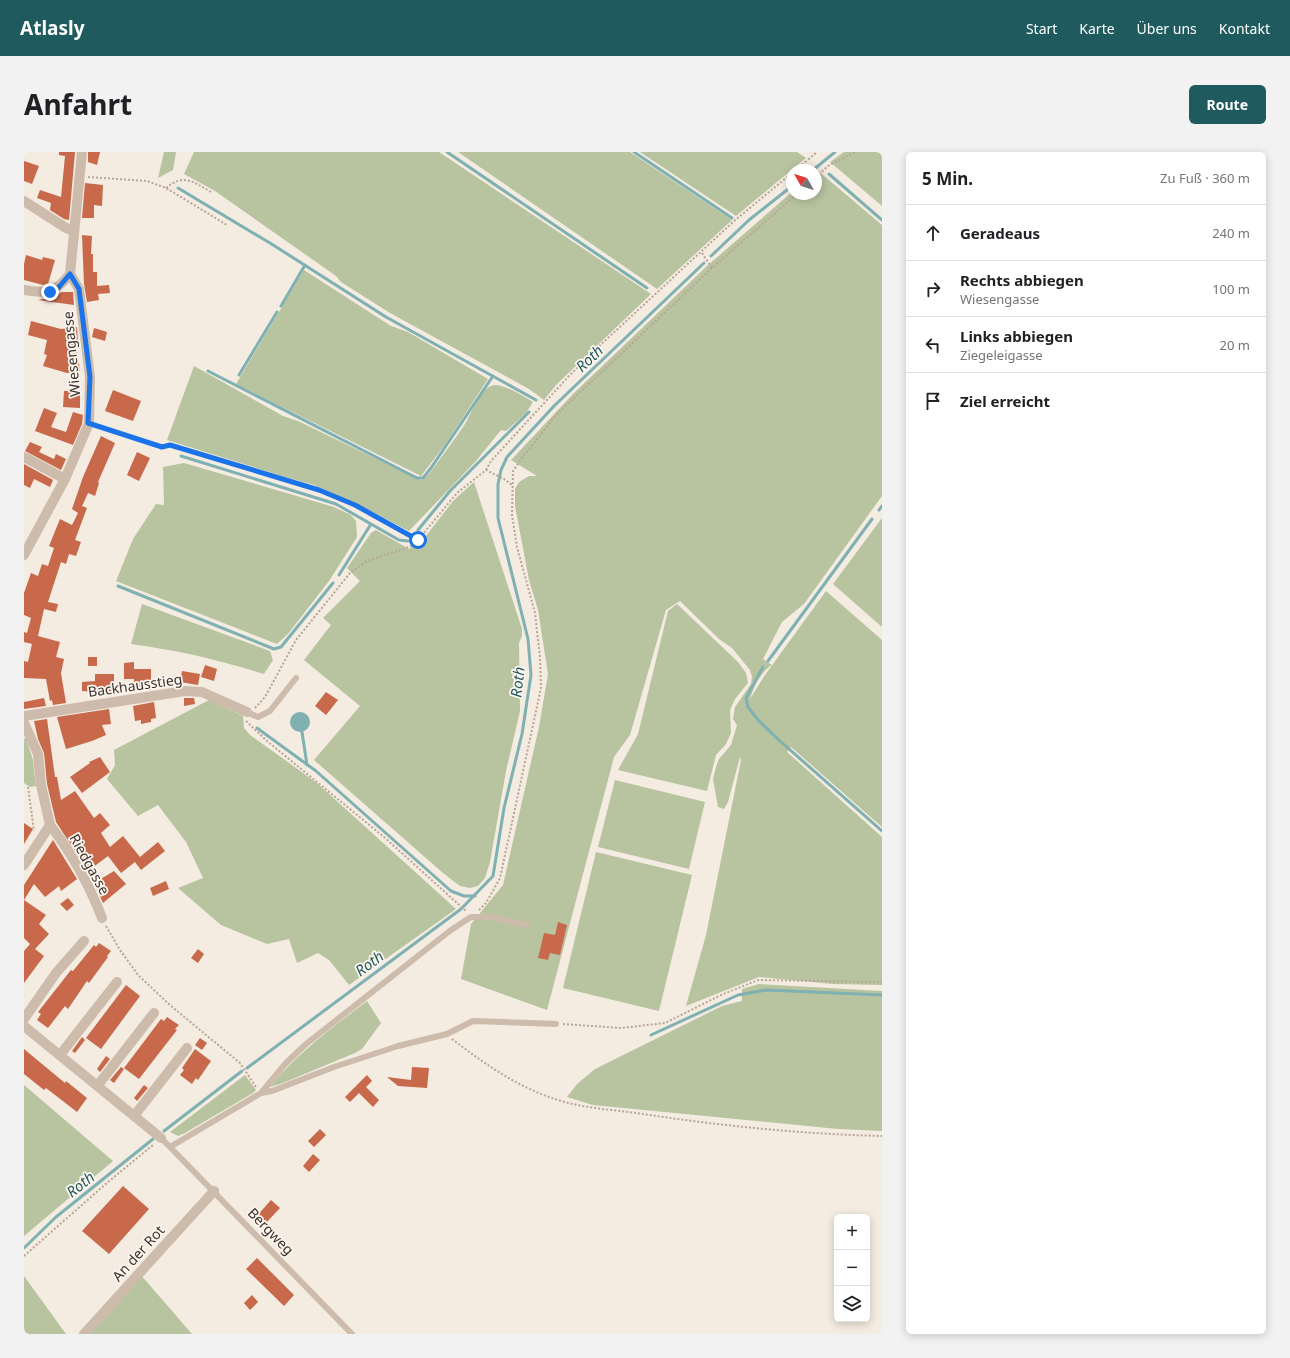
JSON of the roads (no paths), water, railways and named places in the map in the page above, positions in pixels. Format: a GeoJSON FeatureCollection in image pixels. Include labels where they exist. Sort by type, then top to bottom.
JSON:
{"type":"FeatureCollection","features":[{"type":"Feature","properties":{"kind":"street"},"geometry":{"type":"LineString","coordinates":[[24,290],[50,292],[59,287],[70,274],[82,152]]}},
{"type":"Feature","properties":{"kind":"street"},"geometry":{"type":"LineString","coordinates":[[24,201],[66,228],[74,231]]}},
{"type":"Feature","properties":{"kind":"street","name":"Wiesengasse"},"geometry":{"type":"LineString","coordinates":[[24,555],[65,480],[88,423],[90,377],[79,289],[70,274]]}},
{"type":"Feature","properties":{"kind":"street"},"geometry":{"type":"LineString","coordinates":[[24,457],[65,480]]}},
{"type":"Feature","properties":{"kind":"street","name":"Backhausstieg"},"geometry":{"type":"LineString","coordinates":[[24,716],[185,691],[202,692],[247,712]]}},
{"type":"Feature","properties":{"kind":"street"},"geometry":{"type":"LineString","coordinates":[[24,723],[38,754],[41,784],[50,826],[24,865]]}},
{"type":"Feature","properties":{"kind":"street","name":"Riedgasse"},"geometry":{"type":"LineString","coordinates":[[50,826],[71,852],[91,890],[102,918]]}},
{"type":"Feature","properties":{"kind":"street"},"geometry":{"type":"LineString","coordinates":[[24,1019],[56,973],[84,941]]}},
{"type":"Feature","properties":{"kind":"street"},"geometry":{"type":"LineString","coordinates":[[60,1055],[117,982]]}},
{"type":"Feature","properties":{"kind":"street"},"geometry":{"type":"LineString","coordinates":[[98,1085],[154,1013]]}},
{"type":"Feature","properties":{"kind":"street"},"geometry":{"type":"LineString","coordinates":[[24,1026],[161,1138]]}},
{"type":"Feature","properties":{"kind":"street"},"geometry":{"type":"LineString","coordinates":[[134,1116],[187,1048]]}},
{"type":"Feature","properties":{"kind":"street","name":"An der Rot"},"geometry":{"type":"LineString","coordinates":[[84,1334],[214,1191]]}},
{"type":"Feature","properties":{"kind":"lane"},"geometry":{"type":"LineString","coordinates":[[247,712],[258,718],[270,711],[296,678]]}},
{"type":"Feature","properties":{"kind":"lane"},"geometry":{"type":"LineString","coordinates":[[170,1147],[261,1093],[286,1063],[306,1044],[445,935],[471,917],[490,917],[527,924]]}},
{"type":"Feature","properties":{"kind":"lane"},"geometry":{"type":"LineString","coordinates":[[261,1093],[272,1091],[334,1067],[398,1046],[447,1034],[473,1021],[556,1024]]}},
{"type":"Feature","properties":{"kind":"lane","name":"Bergweg"},"geometry":{"type":"LineString","coordinates":[[161,1138],[352,1334]]}},
{"type":"Feature","properties":{"kind":"water"},"geometry":{"type":"Polygon","coordinates":[[[300,712],[307,715],[310,722],[307,729],[300,732],[293,729],[290,722],[293,715],[300,712]]]}},
{"type":"Feature","properties":{"kind":"waterway"},"geometry":{"type":"LineString","coordinates":[[447,152],[647,288]]}},
{"type":"Feature","properties":{"kind":"waterway"},"geometry":{"type":"LineString","coordinates":[[634,152],[732,218]]}},
{"type":"Feature","properties":{"kind":"waterway","name":"Roth"},"geometry":{"type":"LineString","coordinates":[[820,164],[835,152]]}},
{"type":"Feature","properties":{"kind":"waterway"},"geometry":{"type":"LineString","coordinates":[[829,174],[882,220]]}},
{"type":"Feature","properties":{"kind":"waterway"},"geometry":{"type":"LineString","coordinates":[[178,188],[270,243],[386,317],[536,400]]}},
{"type":"Feature","properties":{"kind":"waterway","name":"Roth"},"geometry":{"type":"LineString","coordinates":[[711,256],[749,220],[786,191]]}},
{"type":"Feature","properties":{"kind":"waterway","name":"Roth"},"geometry":{"type":"LineString","coordinates":[[247,1068],[461,909],[493,876],[504,808],[522,734],[531,675],[528,639],[498,518],[498,484],[501,470],[507,457],[554,406],[704,263]]}},
{"type":"Feature","properties":{"kind":"waterway"},"geometry":{"type":"LineString","coordinates":[[281,306],[305,265]]}},
{"type":"Feature","properties":{"kind":"waterway"},"geometry":{"type":"LineString","coordinates":[[239,375],[277,312]]}},
{"type":"Feature","properties":{"kind":"waterway"},"geometry":{"type":"LineString","coordinates":[[208,371],[417,478],[423,478],[431,468],[493,376]]}},
{"type":"Feature","properties":{"kind":"waterway"},"geometry":{"type":"LineString","coordinates":[[418,530],[450,491],[529,412]]}},
{"type":"Feature","properties":{"kind":"waterway"},"geometry":{"type":"LineString","coordinates":[[181,456],[336,504],[399,540],[408,541]]}},
{"type":"Feature","properties":{"kind":"waterway"},"geometry":{"type":"LineString","coordinates":[[879,510],[882,506]]}},
{"type":"Feature","properties":{"kind":"waterway"},"geometry":{"type":"LineString","coordinates":[[768,661],[872,519]]}},
{"type":"Feature","properties":{"kind":"waterway"},"geometry":{"type":"LineString","coordinates":[[339,575],[371,524]]}},
{"type":"Feature","properties":{"kind":"waterway"},"geometry":{"type":"LineString","coordinates":[[118,586],[274,649],[281,647],[333,583]]}},
{"type":"Feature","properties":{"kind":"waterway"},"geometry":{"type":"LineString","coordinates":[[763,667],[746,698],[748,707],[758,720],[780,741],[882,831]]}},
{"type":"Feature","properties":{"kind":"waterway"},"geometry":{"type":"LineString","coordinates":[[257,728],[316,771],[451,891],[464,896],[475,896]]}},
{"type":"Feature","properties":{"kind":"waterway"},"geometry":{"type":"LineString","coordinates":[[302,732],[307,765]]}},
{"type":"Feature","properties":{"kind":"waterway"},"geometry":{"type":"LineString","coordinates":[[651,1035],[738,995],[766,990],[882,995]]}},
{"type":"Feature","properties":{"kind":"waterway","name":"Roth"},"geometry":{"type":"LineString","coordinates":[[164,1131],[242,1071]]}},
{"type":"Feature","properties":{"kind":"waterway","name":"Roth"},"geometry":{"type":"LineString","coordinates":[[24,1248],[56,1217],[153,1139]]}}]}
